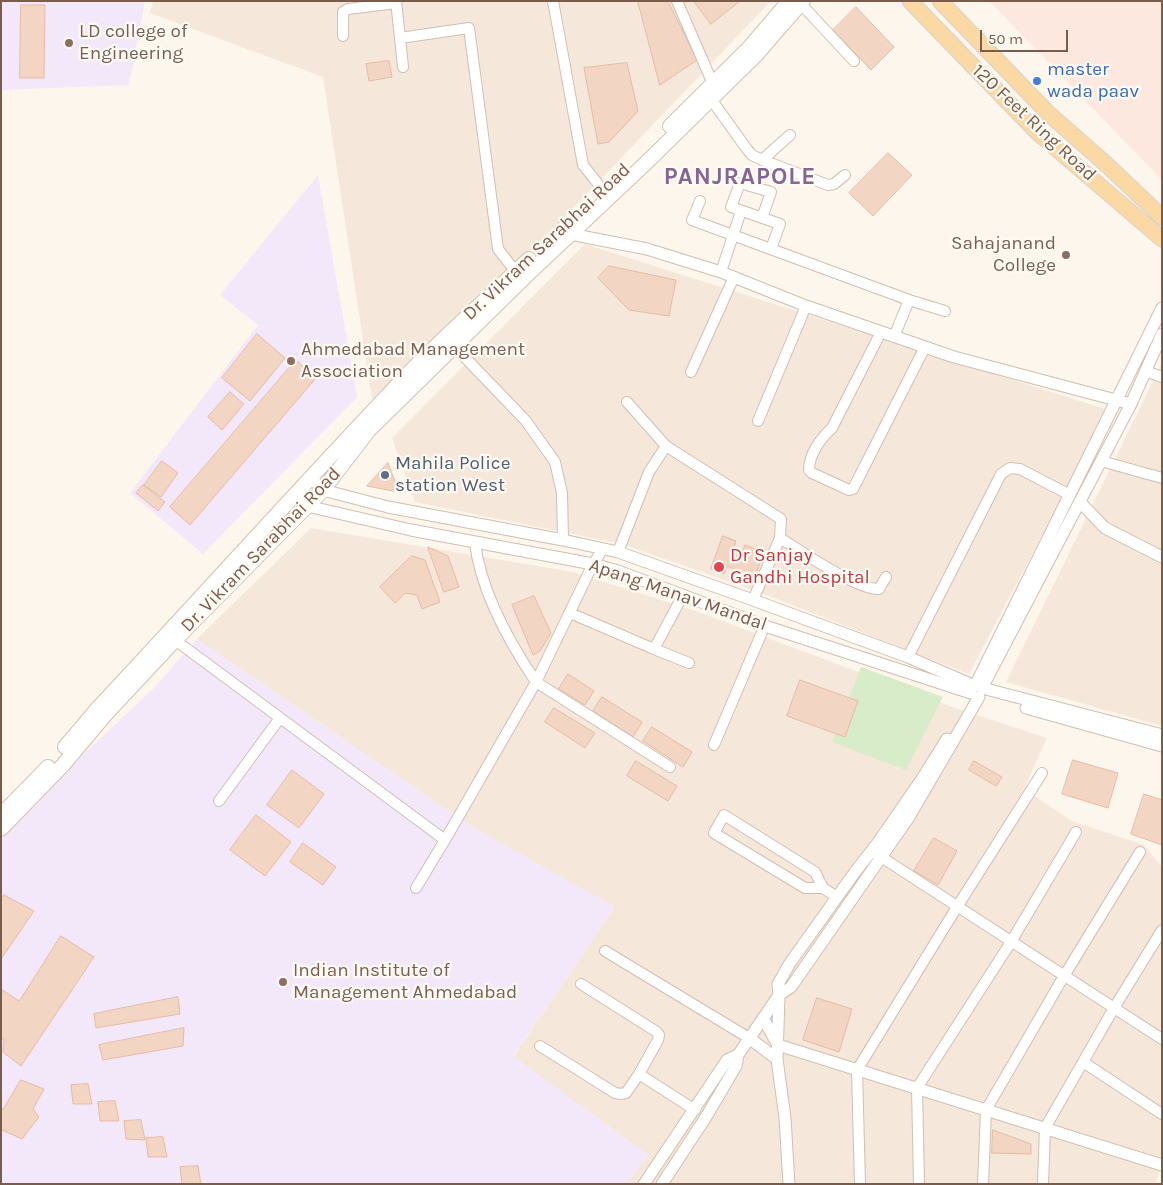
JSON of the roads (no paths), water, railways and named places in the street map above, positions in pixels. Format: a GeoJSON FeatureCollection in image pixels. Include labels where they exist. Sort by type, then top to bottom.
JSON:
{"type":"FeatureCollection","features":[{"type":"Feature","properties":{"kind":"main road","name":"120 Feet Ring Road"},"geometry":{"type":"LineString","coordinates":[[910,1],[1038,132],[1162,239]]}},
{"type":"Feature","properties":{"kind":"main road","name":"120 Feet Ring Road"},"geometry":{"type":"LineString","coordinates":[[940,1],[1049,114],[1162,217]]}},
{"type":"Feature","properties":{"kind":"main road","name":"Dr. Vikram Sarabhai Road"},"geometry":{"type":"LineString","coordinates":[[1,815],[56,758],[98,708],[310,477],[414,369],[516,272],[567,231],[603,190],[798,2]]}},
{"type":"Feature","properties":{"kind":"main road","name":"Dr. Vikram Sarabhai Road"},"geometry":{"type":"LineString","coordinates":[[1,829],[63,764],[105,715],[175,640],[324,490],[369,430],[567,231],[711,99],[756,55],[798,2]]}},
{"type":"Feature","properties":{"kind":"street"},"geometry":{"type":"LineString","coordinates":[[553,1],[583,165],[603,190]]}},
{"type":"Feature","properties":{"kind":"street"},"geometry":{"type":"LineString","coordinates":[[677,1],[713,84]]}},
{"type":"Feature","properties":{"kind":"street"},"geometry":{"type":"LineString","coordinates":[[343,36],[342,12],[348,9],[396,2],[403,67]]}},
{"type":"Feature","properties":{"kind":"street"},"geometry":{"type":"LineString","coordinates":[[798,2],[854,61]]}},
{"type":"Feature","properties":{"kind":"street"},"geometry":{"type":"LineString","coordinates":[[400,38],[469,28],[498,249],[516,272]]}},
{"type":"Feature","properties":{"kind":"street"},"geometry":{"type":"LineString","coordinates":[[711,99],[752,155],[828,185],[834,184],[845,175]]}},
{"type":"Feature","properties":{"kind":"street"},"geometry":{"type":"LineString","coordinates":[[762,160],[790,135]]}},
{"type":"Feature","properties":{"kind":"street"},"geometry":{"type":"LineString","coordinates":[[762,218],[771,192],[740,183],[731,207],[741,211],[762,218],[780,224],[771,249]]}},
{"type":"Feature","properties":{"kind":"street"},"geometry":{"type":"LineString","coordinates":[[700,200],[692,220],[909,300],[945,311]]}},
{"type":"Feature","properties":{"kind":"street"},"geometry":{"type":"LineString","coordinates":[[721,272],[741,211]]}},
{"type":"Feature","properties":{"kind":"street"},"geometry":{"type":"LineString","coordinates":[[567,231],[647,249],[721,272],[806,306],[954,357],[1131,404]]}},
{"type":"Feature","properties":{"kind":"street"},"geometry":{"type":"LineString","coordinates":[[691,372],[734,277]]}},
{"type":"Feature","properties":{"kind":"street"},"geometry":{"type":"LineString","coordinates":[[894,337],[909,300]]}},
{"type":"Feature","properties":{"kind":"street"},"geometry":{"type":"LineString","coordinates":[[758,421],[806,306]]}},
{"type":"Feature","properties":{"kind":"street"},"geometry":{"type":"LineString","coordinates":[[977,693],[1070,495],[1162,308]]}},
{"type":"Feature","properties":{"kind":"street"},"geometry":{"type":"LineString","coordinates":[[881,332],[832,428],[822,438],[809,463],[809,470],[812,473],[849,490],[853,489],[925,347]]}},
{"type":"Feature","properties":{"kind":"street"},"geometry":{"type":"LineString","coordinates":[[662,1184],[706,1117],[736,1066],[738,1055],[779,995],[791,987],[977,693],[1131,404],[1162,334]]}},
{"type":"Feature","properties":{"kind":"street"},"geometry":{"type":"LineString","coordinates":[[454,346],[526,421],[555,462],[562,493],[563,540]]}},
{"type":"Feature","properties":{"kind":"street"},"geometry":{"type":"LineString","coordinates":[[1145,372],[1162,377]]}},
{"type":"Feature","properties":{"kind":"street"},"geometry":{"type":"LineString","coordinates":[[627,402],[666,446],[781,519],[780,538],[753,600]]}},
{"type":"Feature","properties":{"kind":"street"},"geometry":{"type":"LineString","coordinates":[[618,552],[648,472],[666,446]]}},
{"type":"Feature","properties":{"kind":"street"},"geometry":{"type":"LineString","coordinates":[[1101,460],[1162,478]]}},
{"type":"Feature","properties":{"kind":"street"},"geometry":{"type":"LineString","coordinates":[[908,657],[1001,474],[1010,468],[1020,469],[1070,495]]}},
{"type":"Feature","properties":{"kind":"street"},"geometry":{"type":"LineString","coordinates":[[310,477],[324,490],[388,507],[618,552],[908,657],[977,693],[1162,735]]}},
{"type":"Feature","properties":{"kind":"street"},"geometry":{"type":"LineString","coordinates":[[296,493],[308,506]]}},
{"type":"Feature","properties":{"kind":"street"},"geometry":{"type":"LineString","coordinates":[[1080,502],[1105,528],[1162,557]]}},
{"type":"Feature","properties":{"kind":"street","name":"Apang Manav Mandal"},"geometry":{"type":"LineString","coordinates":[[308,506],[411,530],[593,564],[618,571],[767,626],[977,693],[1162,746]]}},
{"type":"Feature","properties":{"kind":"street"},"geometry":{"type":"LineString","coordinates":[[780,538],[844,577],[873,589],[879,589],[886,577]]}},
{"type":"Feature","properties":{"kind":"street"},"geometry":{"type":"LineString","coordinates":[[475,543],[483,581],[506,631],[536,682],[670,766]]}},
{"type":"Feature","properties":{"kind":"street"},"geometry":{"type":"LineString","coordinates":[[416,888],[536,682],[593,564],[603,548]]}},
{"type":"Feature","properties":{"kind":"street"},"geometry":{"type":"LineString","coordinates":[[654,648],[683,595]]}},
{"type":"Feature","properties":{"kind":"street"},"geometry":{"type":"LineString","coordinates":[[714,745],[775,608]]}},
{"type":"Feature","properties":{"kind":"street"},"geometry":{"type":"LineString","coordinates":[[570,613],[689,663]]}},
{"type":"Feature","properties":{"kind":"street"},"geometry":{"type":"LineString","coordinates":[[175,640],[445,840]]}},
{"type":"Feature","properties":{"kind":"street"},"geometry":{"type":"LineString","coordinates":[[219,801],[280,718]]}},
{"type":"Feature","properties":{"kind":"street"},"geometry":{"type":"LineString","coordinates":[[860,1184],[857,1070],[1042,773]]}},
{"type":"Feature","properties":{"kind":"street"},"geometry":{"type":"LineString","coordinates":[[823,888],[805,888],[714,833],[724,815],[815,872],[823,888],[837,897]]}},
{"type":"Feature","properties":{"kind":"street"},"geometry":{"type":"LineString","coordinates":[[919,1184],[917,1088],[1011,942],[1076,832]]}},
{"type":"Feature","properties":{"kind":"street"},"geometry":{"type":"LineString","coordinates":[[983,1184],[986,1110],[1064,976],[1140,852]]}},
{"type":"Feature","properties":{"kind":"street"},"geometry":{"type":"LineString","coordinates":[[789,1184],[777,1059],[778,984],[790,963],[837,897],[876,855]]}},
{"type":"Feature","properties":{"kind":"street"},"geometry":{"type":"LineString","coordinates":[[876,855],[1162,1039]]}},
{"type":"Feature","properties":{"kind":"street"},"geometry":{"type":"LineString","coordinates":[[1043,1184],[1045,1128],[1082,1062],[1162,930]]}},
{"type":"Feature","properties":{"kind":"street"},"geometry":{"type":"LineString","coordinates":[[605,950],[749,1038],[777,1059]]}},
{"type":"Feature","properties":{"kind":"street"},"geometry":{"type":"LineString","coordinates":[[540,1046],[615,1093],[626,1093],[639,1074],[659,1035],[581,984]]}},
{"type":"Feature","properties":{"kind":"street"},"geometry":{"type":"LineString","coordinates":[[763,1018],[778,1045],[1162,1165]]}},
{"type":"Feature","properties":{"kind":"street"},"geometry":{"type":"LineString","coordinates":[[644,1184],[727,1060],[738,1055]]}},
{"type":"Feature","properties":{"kind":"street"},"geometry":{"type":"LineString","coordinates":[[1082,1062],[1162,1114]]}},
{"type":"Feature","properties":{"kind":"street"},"geometry":{"type":"LineString","coordinates":[[639,1074],[706,1117]]}},
{"type":"Feature","properties":{"kind":"place","name":"LD college of Engineering"},"geometry":{"type":"Point","coordinates":[69,43]}},
{"type":"Feature","properties":{"kind":"place","name":"master wada paav"},"geometry":{"type":"Point","coordinates":[1037,81]}},
{"type":"Feature","properties":{"kind":"place","name":"Sahajanand College"},"geometry":{"type":"Point","coordinates":[1066,255]}},
{"type":"Feature","properties":{"kind":"place","name":"Ahmedabad Management Association"},"geometry":{"type":"Point","coordinates":[291,361]}},
{"type":"Feature","properties":{"kind":"place","name":"Mahila Police station West"},"geometry":{"type":"Point","coordinates":[385,475]}},
{"type":"Feature","properties":{"kind":"place","name":"Dr Sanjay Gandhi Hospital"},"geometry":{"type":"Point","coordinates":[719,567]}},
{"type":"Feature","properties":{"kind":"place","name":"Indian Institute of Management Ahmedabad"},"geometry":{"type":"Point","coordinates":[283,982]}},
{"type":"Feature","properties":{"kind":"district","name":"PANJRAPOLE"},"geometry":{"type":"Point","coordinates":[740,177]}}]}
